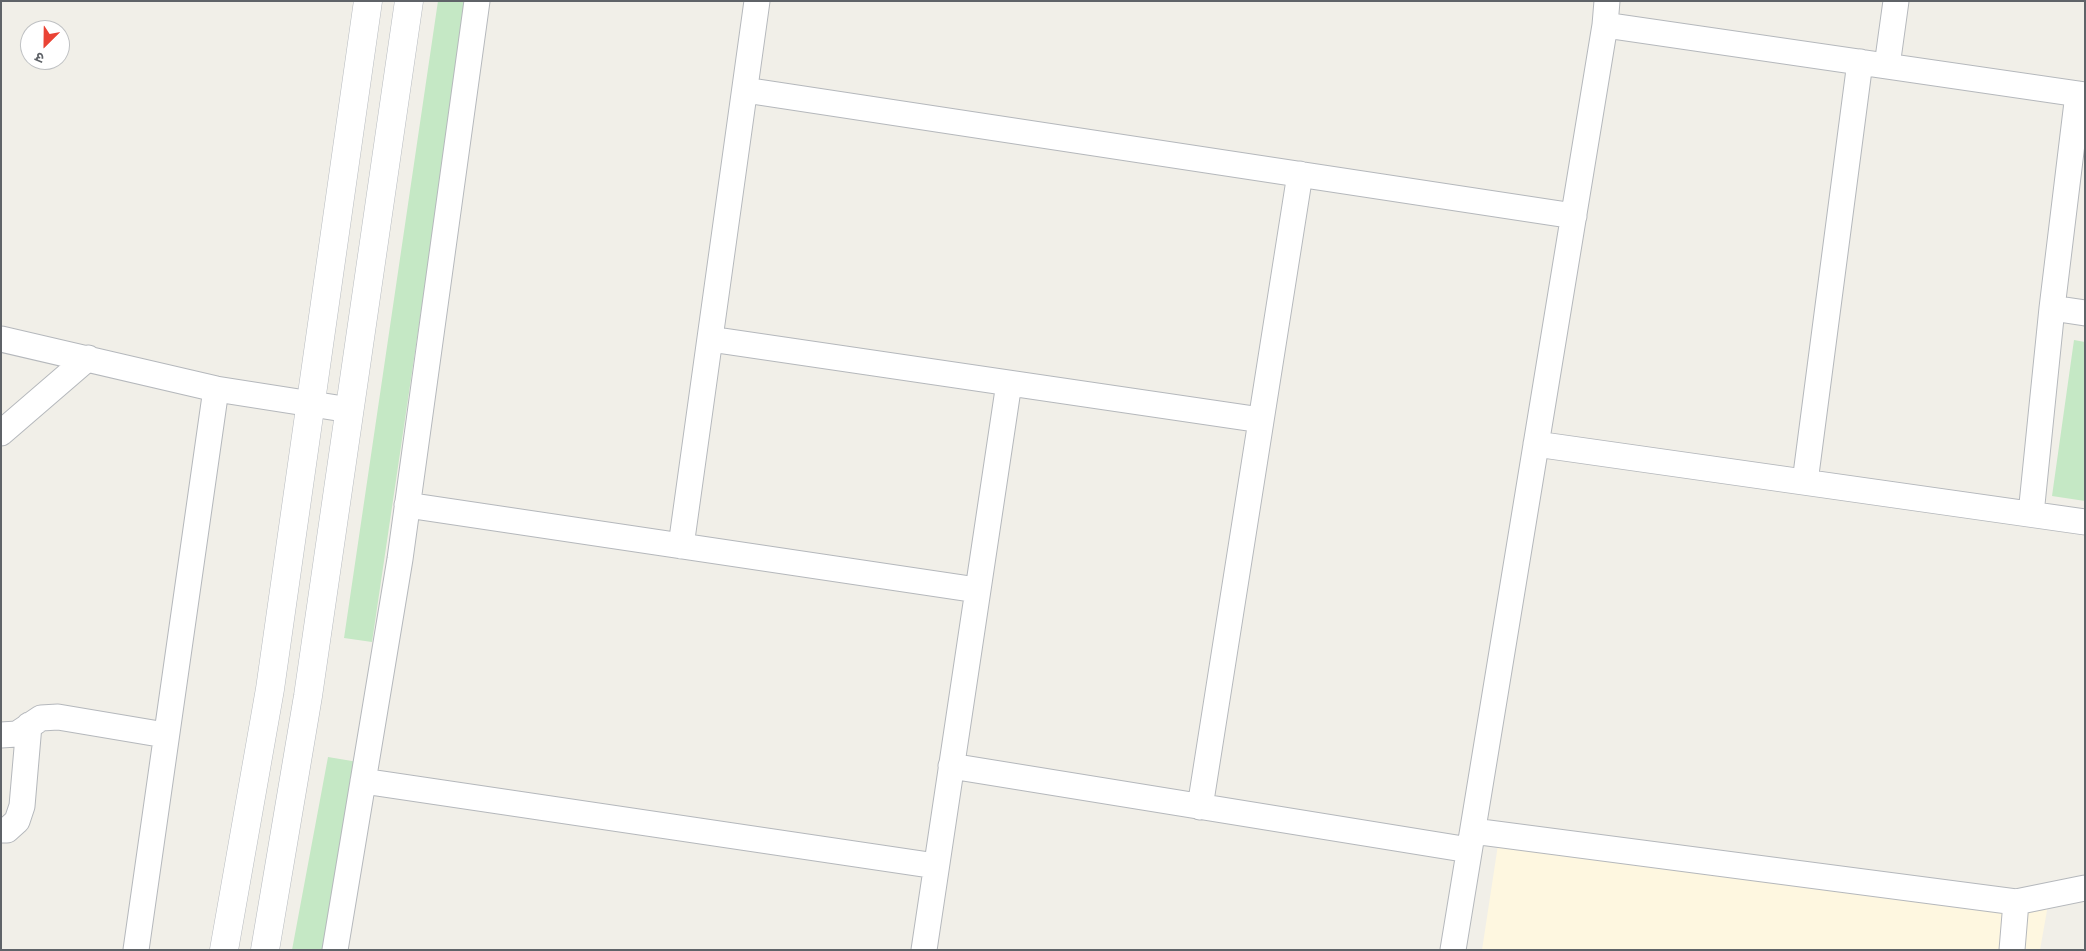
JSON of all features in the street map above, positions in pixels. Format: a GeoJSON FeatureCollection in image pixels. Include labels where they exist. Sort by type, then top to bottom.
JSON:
{"type":"FeatureCollection","features":[{"type":"Feature","properties":{"kind":"street"},"geometry":{"type":"LineString","coordinates":[[224,950],[270,689],[368,1]]}},
{"type":"Feature","properties":{"kind":"street"},"geometry":{"type":"LineString","coordinates":[[265,950],[308,696],[409,1]]}},
{"type":"Feature","properties":{"kind":"street"},"geometry":{"type":"LineString","coordinates":[[335,950],[408,505],[478,1]]}},
{"type":"Feature","properties":{"kind":"street"},"geometry":{"type":"LineString","coordinates":[[681,546],[757,1]]}},
{"type":"Feature","properties":{"kind":"street"},"geometry":{"type":"LineString","coordinates":[[1887,66],[1896,1]]}},
{"type":"Feature","properties":{"kind":"street"},"geometry":{"type":"LineString","coordinates":[[1453,950],[1606,13],[1860,62],[2081,94],[2052,308],[2030,514]]}},
{"type":"Feature","properties":{"kind":"street"},"geometry":{"type":"LineString","coordinates":[[1805,482],[1860,62]]}},
{"type":"Feature","properties":{"kind":"street"},"geometry":{"type":"LineString","coordinates":[[745,90],[1574,216]]}},
{"type":"Feature","properties":{"kind":"street"},"geometry":{"type":"LineString","coordinates":[[1200,806],[1300,174]]}},
{"type":"Feature","properties":{"kind":"street"},"geometry":{"type":"LineString","coordinates":[[2052,308],[2085,313]]}},
{"type":"Feature","properties":{"kind":"street"},"geometry":{"type":"LineString","coordinates":[[1,339],[216,389],[350,410]]}},
{"type":"Feature","properties":{"kind":"street"},"geometry":{"type":"LineString","coordinates":[[710,339],[1261,420]]}},
{"type":"Feature","properties":{"kind":"street"},"geometry":{"type":"LineString","coordinates":[[1,433],[88,358]]}},
{"type":"Feature","properties":{"kind":"street"},"geometry":{"type":"LineString","coordinates":[[924,950],[1009,383]]}},
{"type":"Feature","properties":{"kind":"street"},"geometry":{"type":"LineString","coordinates":[[136,950],[165,735],[216,389]]}},
{"type":"Feature","properties":{"kind":"street"},"geometry":{"type":"LineString","coordinates":[[1536,444],[2085,522]]}},
{"type":"Feature","properties":{"kind":"street"},"geometry":{"type":"LineString","coordinates":[[408,505],[977,590]]}},
{"type":"Feature","properties":{"kind":"street"},"geometry":{"type":"LineString","coordinates":[[1,735],[17,734],[41,718],[58,718],[165,735]]}},
{"type":"Feature","properties":{"kind":"street"},"geometry":{"type":"LineString","coordinates":[[1,830],[7,830],[17,822],[22,806],[29,725]]}},
{"type":"Feature","properties":{"kind":"street"},"geometry":{"type":"LineString","coordinates":[[951,766],[1200,806],[1471,840],[2016,902],[2085,888]]}},
{"type":"Feature","properties":{"kind":"street"},"geometry":{"type":"LineString","coordinates":[[363,781],[936,866]]}},
{"type":"Feature","properties":{"kind":"street"},"geometry":{"type":"LineString","coordinates":[[2012,950],[2016,902]]}},
{"type":"Feature","properties":{"kind":"shaded area"},"geometry":{"type":"Polygon","coordinates":[[[1501,825],[2049,899],[2040,950],[1482,950],[1501,825]]]}},
{"type":"Feature","properties":{"kind":"green space"},"geometry":{"type":"Polygon","coordinates":[[[438,1],[467,1],[372,642],[344,638],[438,1]]]}},
{"type":"Feature","properties":{"kind":"green space"},"geometry":{"type":"Polygon","coordinates":[[[2074,340],[2085,342],[2085,501],[2052,496],[2074,340]]]}},
{"type":"Feature","properties":{"kind":"green space"},"geometry":{"type":"Polygon","coordinates":[[[328,757],[358,762],[322,950],[292,950],[328,757]]]}}]}
